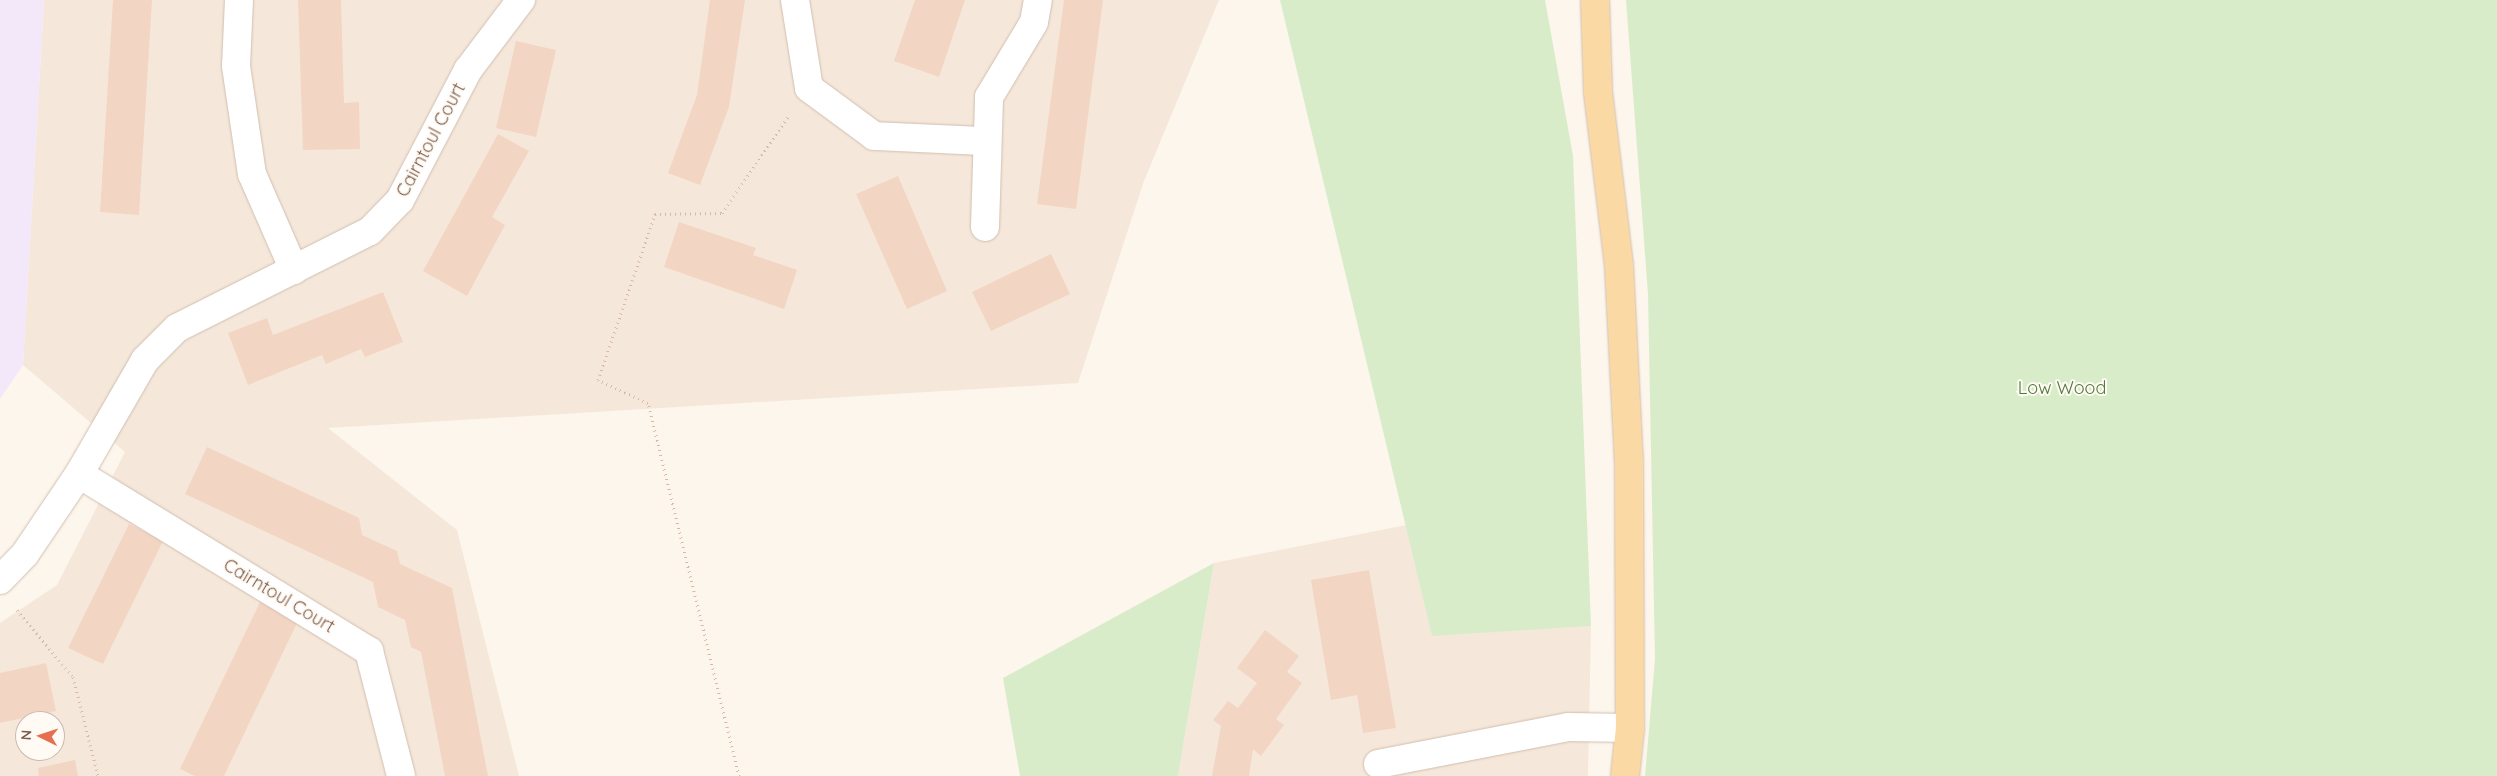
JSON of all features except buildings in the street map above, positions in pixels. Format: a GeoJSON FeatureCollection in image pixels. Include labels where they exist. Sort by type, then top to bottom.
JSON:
{"type":"FeatureCollection","features":[{"type":"Feature","properties":{"kind":"main road"},"geometry":{"type":"LineString","coordinates":[[1595,0],[1598,92],[1619,266],[1629,462],[1630,728],[1625,776]]}},
{"type":"Feature","properties":{"kind":"street"},"geometry":{"type":"LineString","coordinates":[[239,0],[236,66],[252,174],[294,270]]}},
{"type":"Feature","properties":{"kind":"street","name":"Cairntoul Court"},"geometry":{"type":"LineString","coordinates":[[0,580],[25,554],[78,474],[145,360],[177,328],[370,231],[400,200],[468,70],[521,0]]}},
{"type":"Feature","properties":{"kind":"street"},"geometry":{"type":"LineString","coordinates":[[795,0],[809,88],[874,136],[985,141]]}},
{"type":"Feature","properties":{"kind":"street"},"geometry":{"type":"LineString","coordinates":[[985,227],[985,141],[988,97],[1034,22],[1038,0]]}},
{"type":"Feature","properties":{"kind":"street","name":"Cairntoul Court"},"geometry":{"type":"LineString","coordinates":[[78,474],[369,651],[401,776]]}},
{"type":"Feature","properties":{"kind":"street"},"geometry":{"type":"LineString","coordinates":[[1378,764],[1568,727],[1630,728]]}},
{"type":"Feature","properties":{"kind":"path"},"geometry":{"type":"LineString","coordinates":[[739,776],[648,403],[598,380],[655,214],[722,213],[809,88]]}},
{"type":"Feature","properties":{"kind":"path"},"geometry":{"type":"LineString","coordinates":[[12,604],[73,677],[98,776]]}},
{"type":"Feature","properties":{"kind":"shaded area"},"geometry":{"type":"Polygon","coordinates":[[[0,0],[44,0],[23,365],[0,399],[0,0]]]}},
{"type":"Feature","properties":{"kind":"shaded area"},"geometry":{"type":"Polygon","coordinates":[[[44,0],[1219,0],[1144,181],[1078,383],[328,428],[457,530],[519,776],[0,776],[0,623],[57,585],[125,452],[23,365],[44,0]]]}},
{"type":"Feature","properties":{"kind":"shaded area"},"geometry":{"type":"Polygon","coordinates":[[[1406,525],[1432,635],[1591,626],[1588,776],[1178,776],[1214,563],[1406,525]]]}},
{"type":"Feature","properties":{"kind":"green space"},"geometry":{"type":"Polygon","coordinates":[[[1280,0],[1545,0],[1573,156],[1591,626],[1432,636],[1280,0]]]}},
{"type":"Feature","properties":{"kind":"green space","name":"Low Wood"},"geometry":{"type":"Polygon","coordinates":[[[1626,0],[2497,0],[2497,776],[1645,776],[1655,659],[1648,294],[1626,0]]]}},
{"type":"Feature","properties":{"kind":"green space"},"geometry":{"type":"Polygon","coordinates":[[[1214,563],[1178,776],[1020,776],[1003,678],[1214,563]]]}}]}
